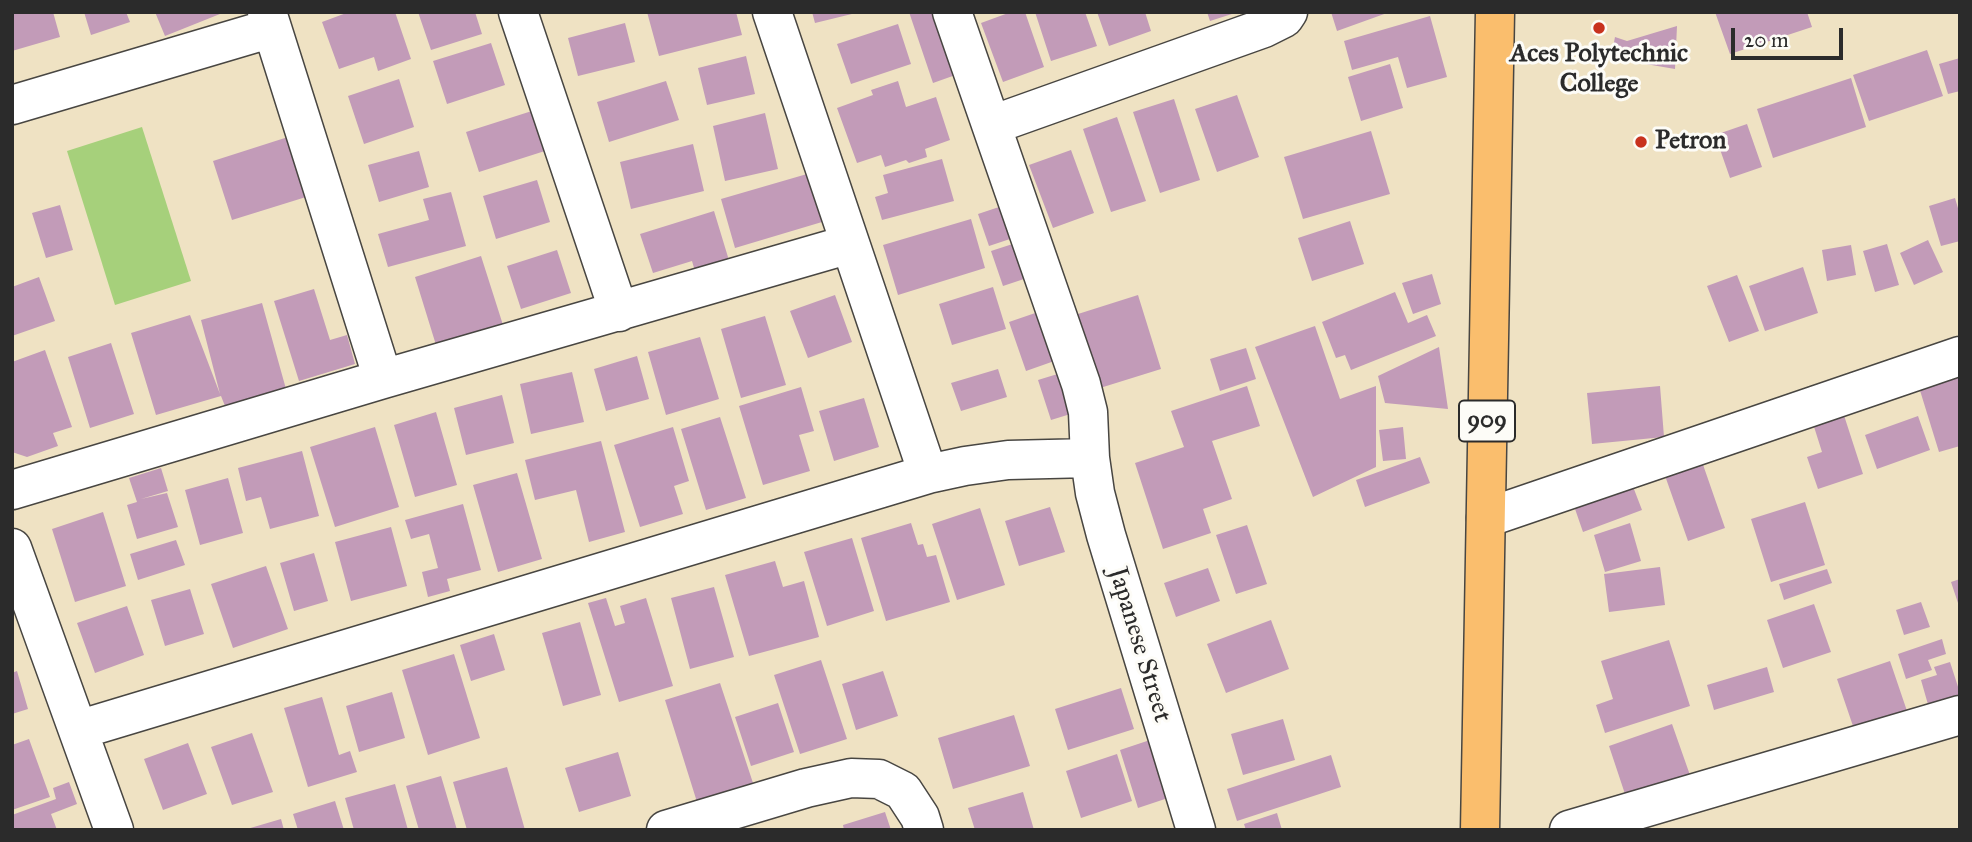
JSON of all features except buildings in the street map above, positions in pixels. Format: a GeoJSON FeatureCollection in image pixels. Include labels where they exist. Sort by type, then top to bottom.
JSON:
{"type":"FeatureCollection","features":[{"type":"Feature","properties":{"kind":"main road","name":"909"},"geometry":{"type":"LineString","coordinates":[[1480,830],[1496,12]]}},
{"type":"Feature","properties":{"kind":"street"},"geometry":{"type":"LineString","coordinates":[[518,12],[619,312]]}},
{"type":"Feature","properties":{"kind":"street"},"geometry":{"type":"LineString","coordinates":[[772,12],[928,474]]}},
{"type":"Feature","properties":{"kind":"street","name":"Japanese Street"},"geometry":{"type":"LineString","coordinates":[[952,12],[1081,384],[1088,412],[1095,493],[1196,830]]}},
{"type":"Feature","properties":{"kind":"street"},"geometry":{"type":"LineString","coordinates":[[992,125],[1264,29],[1284,18],[1288,12]]}},
{"type":"Feature","properties":{"kind":"street"},"geometry":{"type":"LineString","coordinates":[[12,105],[270,20],[383,379]]}},
{"type":"Feature","properties":{"kind":"street"},"geometry":{"type":"LineString","coordinates":[[12,490],[850,244]]}},
{"type":"Feature","properties":{"kind":"street"},"geometry":{"type":"LineString","coordinates":[[1486,518],[1960,356]]}},
{"type":"Feature","properties":{"kind":"street"},"geometry":{"type":"LineString","coordinates":[[78,730],[928,474],[1008,460],[1090,458]]}},
{"type":"Feature","properties":{"kind":"street"},"geometry":{"type":"LineString","coordinates":[[12,548],[114,830]]}},
{"type":"Feature","properties":{"kind":"street"},"geometry":{"type":"LineString","coordinates":[[1569,830],[1960,715]]}},
{"type":"Feature","properties":{"kind":"street"},"geometry":{"type":"LineString","coordinates":[[669,829],[806,788],[860,778],[879,779],[903,791],[920,817],[924,830]]}},
{"type":"Feature","properties":{"kind":"green space"},"geometry":{"type":"Polygon","coordinates":[[[142,127],[191,281],[115,305],[67,151],[142,127]]]}},
{"type":"Feature","properties":{"kind":"place","name":"Aces Polytechnic College"},"geometry":{"type":"Point","coordinates":[1599,28]}},
{"type":"Feature","properties":{"kind":"place","name":"Petron"},"geometry":{"type":"Point","coordinates":[1641,142]}}]}
